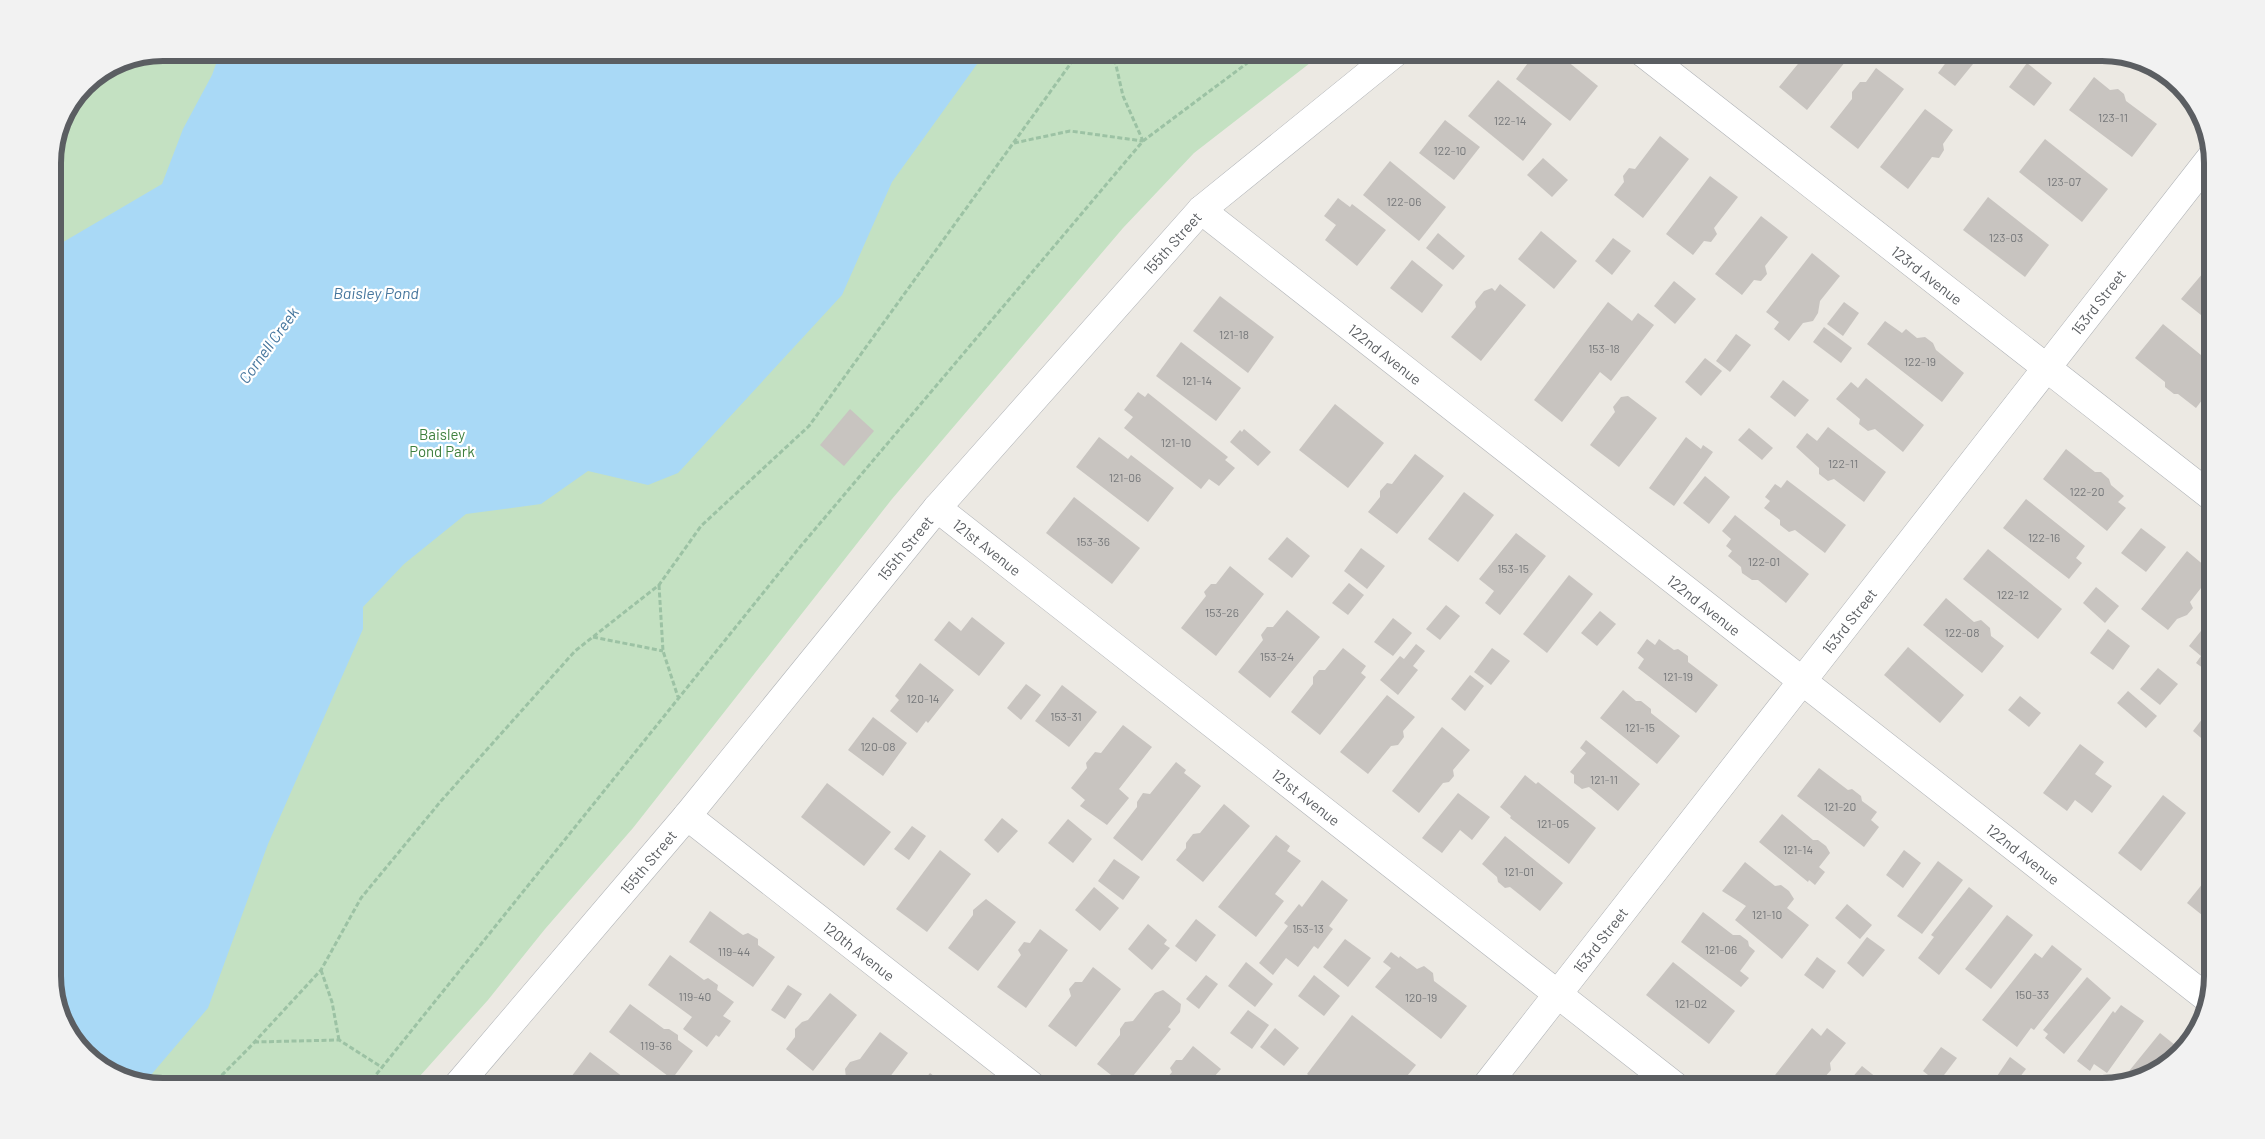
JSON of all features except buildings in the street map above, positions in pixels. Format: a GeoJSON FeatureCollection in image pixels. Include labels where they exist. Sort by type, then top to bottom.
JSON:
{"type":"FeatureCollection","features":[{"type":"Feature","properties":{"kind":"street","name":"155th Street"},"geometry":{"type":"LineString","coordinates":[[464,1078],[687,816],[937,508],[1201,210],[1385,61]]}},
{"type":"Feature","properties":{"kind":"street","name":"123rd Avenue"},"geometry":{"type":"LineString","coordinates":[[1654,61],[2204,491]]}},
{"type":"Feature","properties":{"kind":"street","name":"153rd Street"},"geometry":{"type":"LineString","coordinates":[[1492,1078],[2204,166]]}},
{"type":"Feature","properties":{"kind":"street","name":"122nd Avenue"},"geometry":{"type":"LineString","coordinates":[[1201,210],[2202,994]]}},
{"type":"Feature","properties":{"kind":"street","name":"121st Avenue"},"geometry":{"type":"LineString","coordinates":[[937,508],[1665,1078]]}},
{"type":"Feature","properties":{"kind":"street","name":"120th Avenue"},"geometry":{"type":"LineString","coordinates":[[687,816],[1022,1078]]}},
{"type":"Feature","properties":{"kind":"path"},"geometry":{"type":"LineString","coordinates":[[219,1078],[320,970],[367,890],[479,758],[575,651],[659,585],[701,526],[809,426],[1073,61]]}},
{"type":"Feature","properties":{"kind":"path"},"geometry":{"type":"LineString","coordinates":[[1115,61],[1123,96],[1143,142]]}},
{"type":"Feature","properties":{"kind":"path"},"geometry":{"type":"LineString","coordinates":[[374,1078],[849,488],[1143,142],[1249,61]]}},
{"type":"Feature","properties":{"kind":"path"},"geometry":{"type":"LineString","coordinates":[[1014,143],[1070,130],[1143,142]]}},
{"type":"Feature","properties":{"kind":"path"},"geometry":{"type":"LineString","coordinates":[[659,585],[663,651],[678,698]]}},
{"type":"Feature","properties":{"kind":"path"},"geometry":{"type":"LineString","coordinates":[[593,637],[663,651]]}},
{"type":"Feature","properties":{"kind":"path"},"geometry":{"type":"LineString","coordinates":[[320,970],[332,1002],[338,1040]]}},
{"type":"Feature","properties":{"kind":"path"},"geometry":{"type":"LineString","coordinates":[[254,1042],[338,1040],[383,1068]]}},
{"type":"Feature","properties":{"kind":"green space","name":"Baisley Pond Park"},"geometry":{"type":"Polygon","coordinates":[[[163,61],[1313,61],[1194,153],[1123,228],[892,499],[633,828],[545,929],[488,1000],[418,1078],[150,1077],[130,1072],[106,1061],[86,1043],[72,1021],[63,996],[61,983],[61,156],[69,124],[78,106],[86,96],[106,78],[124,69],[143,63],[163,61]]]}},
{"type":"Feature","properties":{"kind":"water","name":"Baisley Pond"},"geometry":{"type":"Polygon","coordinates":[[[217,61],[979,61],[892,182],[842,295],[678,473],[648,485],[588,471],[541,504],[466,514],[404,564],[363,607],[363,629],[268,844],[208,1008],[149,1077],[130,1072],[106,1061],[86,1043],[78,1033],[67,1009],[61,983],[61,243],[162,184],[183,129],[212,75],[217,61]]]}},
{"type":"Feature","properties":{"kind":"water label","name":"Cornell Creek"},"geometry":{"type":"Point","coordinates":[268,345]}}]}
